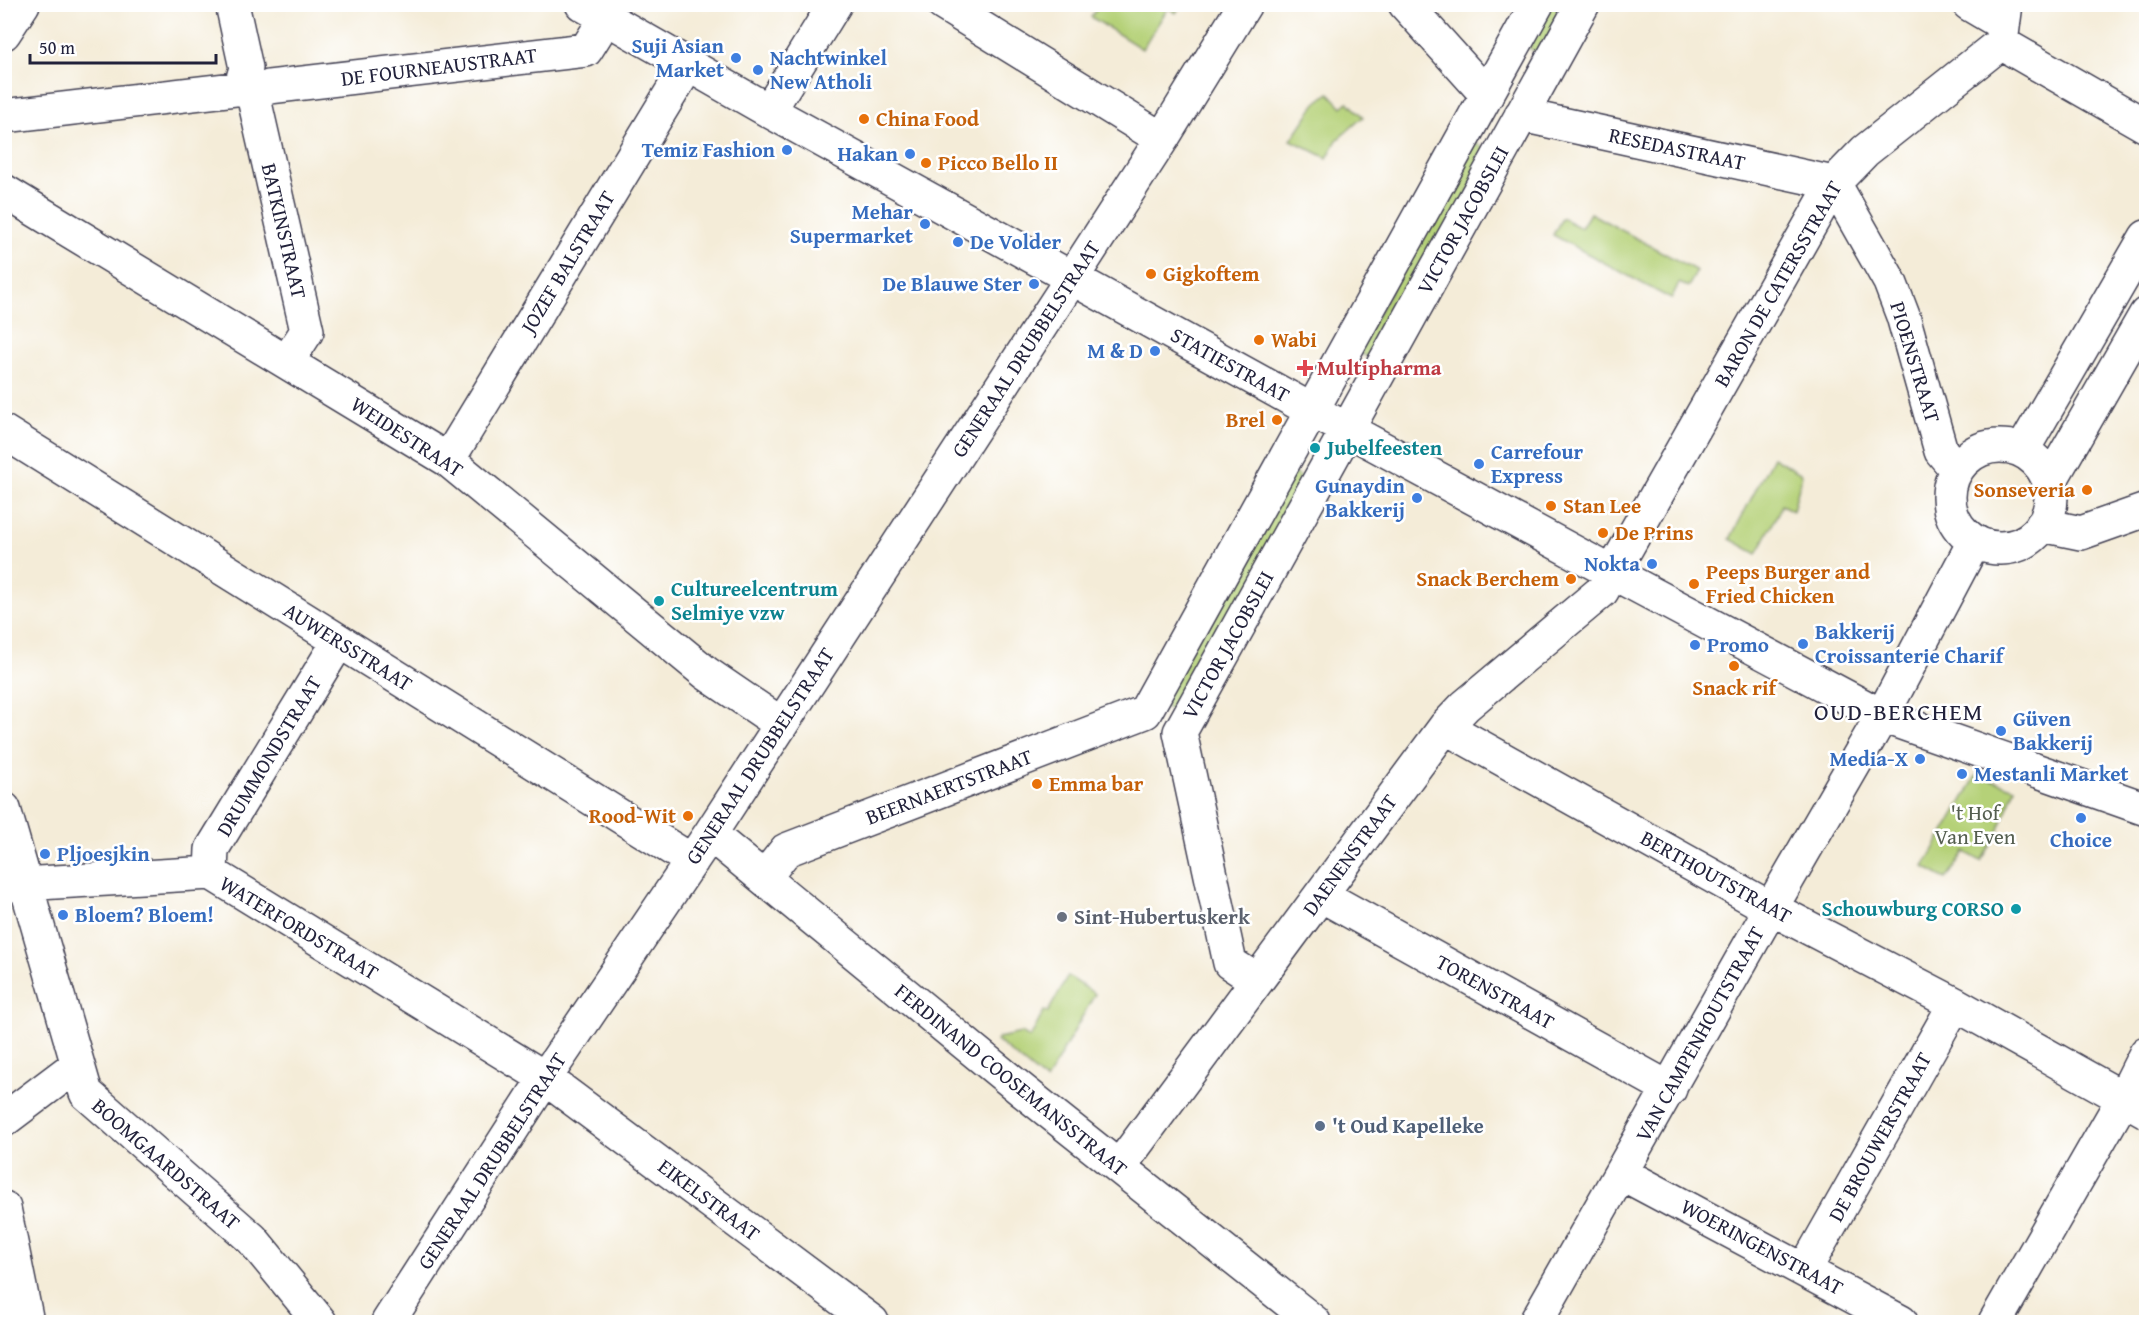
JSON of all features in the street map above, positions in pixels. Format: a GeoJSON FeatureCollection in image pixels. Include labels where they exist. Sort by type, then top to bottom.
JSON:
{"type":"FeatureCollection","features":[{"type":"Feature","properties":{"kind":"street"},"geometry":{"type":"LineString","coordinates":[[4,33],[23,4]]}},
{"type":"Feature","properties":{"kind":"street","name":"BATKINSTRAAT"},"geometry":{"type":"LineString","coordinates":[[232,4],[307,331],[287,363]]}},
{"type":"Feature","properties":{"kind":"street"},"geometry":{"type":"LineString","coordinates":[[770,111],[835,4]]}},
{"type":"Feature","properties":{"kind":"street"},"geometry":{"type":"LineString","coordinates":[[944,4],[1162,140]]}},
{"type":"Feature","properties":{"kind":"street","name":"GENERAAL DRUBBELSTRAAT"},"geometry":{"type":"LineString","coordinates":[[388,1323],[545,1078],[710,834],[1162,140],[1245,4]]}},
{"type":"Feature","properties":{"kind":"street"},"geometry":{"type":"LineString","coordinates":[[1405,4],[1487,95]]}},
{"type":"Feature","properties":{"kind":"street","name":"VICTOR JACOBSLEI"},"geometry":{"type":"LineString","coordinates":[[1537,4],[1145,712],[1180,732],[1583,4]]}},
{"type":"Feature","properties":{"kind":"street"},"geometry":{"type":"LineString","coordinates":[[1969,4],[2003,24],[2146,126]]}},
{"type":"Feature","properties":{"kind":"street","name":"DE FOURNEAUSTRAAT"},"geometry":{"type":"LineString","coordinates":[[4,116],[586,50],[594,11]]}},
{"type":"Feature","properties":{"kind":"street","name":"STATIESTRAAT"},"geometry":{"type":"LineString","coordinates":[[594,11],[770,111],[1313,411],[1882,716],[2146,809]]}},
{"type":"Feature","properties":{"kind":"street","name":"BARON DE CATERSSTRAAT"},"geometry":{"type":"LineString","coordinates":[[1613,573],[1834,183],[1865,151],[2003,24]]}},
{"type":"Feature","properties":{"kind":"street","name":"JOZEF BALSTRAAT"},"geometry":{"type":"LineString","coordinates":[[448,460],[688,65]]}},
{"type":"Feature","properties":{"kind":"street","name":"RESEDASTRAAT"},"geometry":{"type":"LineString","coordinates":[[1521,115],[1834,183]]}},
{"type":"Feature","properties":{"kind":"street","name":"PIOENSTRAAT"},"geometry":{"type":"LineString","coordinates":[[1834,183],[1854,214],[1890,282],[1903,316],[1941,451],[1957,470]]}},
{"type":"Feature","properties":{"kind":"street","name":"WEIDESTRAAT"},"geometry":{"type":"LineString","coordinates":[[4,191],[448,460],[706,673],[781,724]]}},
{"type":"Feature","properties":{"kind":"street"},"geometry":{"type":"LineString","coordinates":[[2022,451],[2146,237]]}},
{"type":"Feature","properties":{"kind":"street"},"geometry":{"type":"LineString","coordinates":[[2049,483],[2146,314]]}},
{"type":"Feature","properties":{"kind":"street","name":"AUWERSSTRAAT"},"geometry":{"type":"LineString","coordinates":[[4,432],[692,861]]}},
{"type":"Feature","properties":{"kind":"street"},"geometry":{"type":"LineString","coordinates":[[2007,446],[2022,451],[2043,470],[2049,483],[2050,505],[2039,529],[2024,542],[2006,548],[1983,546],[1974,542],[1956,522],[1951,509],[1949,496],[1951,483],[1957,470],[1972,455],[1993,447],[2007,446]]}},
{"type":"Feature","properties":{"kind":"street"},"geometry":{"type":"LineString","coordinates":[[2039,529],[2081,532],[2146,510]]}},
{"type":"Feature","properties":{"kind":"street","name":"VAN CAMPENHOUTSTRAAT"},"geometry":{"type":"LineString","coordinates":[[1536,1323],[1882,716],[1974,542]]}},
{"type":"Feature","properties":{"kind":"street","name":"DAENENSTRAAT"},"geometry":{"type":"LineString","coordinates":[[1119,1167],[1445,727],[1465,706],[1602,591],[1613,573]]}},
{"type":"Feature","properties":{"kind":"street","name":"DRUMMONDSTRAAT"},"geometry":{"type":"LineString","coordinates":[[211,873],[212,849],[339,641]]}},
{"type":"Feature","properties":{"kind":"street","name":"BEERNAERTSTRAAT"},"geometry":{"type":"LineString","coordinates":[[764,878],[786,850],[1145,712]]}},
{"type":"Feature","properties":{"kind":"street","name":"BERTHOUTSTRAAT"},"geometry":{"type":"LineString","coordinates":[[1445,727],[1771,908],[1955,1004],[2135,1105]]}},
{"type":"Feature","properties":{"kind":"street"},"geometry":{"type":"LineString","coordinates":[[1180,732],[1230,963],[1256,980]]}},
{"type":"Feature","properties":{"kind":"street","name":"BOOMGAARDSTRAAT"},"geometry":{"type":"LineString","coordinates":[[4,809],[16,884],[86,1093],[252,1239],[320,1323]]}},
{"type":"Feature","properties":{"kind":"street","name":"FERDINAND COOSEMANSSTRAAT"},"geometry":{"type":"LineString","coordinates":[[710,834],[1314,1323]]}},
{"type":"Feature","properties":{"kind":"street","name":"WATERFORDSTRAAT"},"geometry":{"type":"LineString","coordinates":[[16,884],[211,873],[545,1078]]}},
{"type":"Feature","properties":{"kind":"street","name":"TORENSTRAAT"},"geometry":{"type":"LineString","coordinates":[[1321,895],[1670,1089]]}},
{"type":"Feature","properties":{"kind":"street","name":"DE BROUWERSTRAAT"},"geometry":{"type":"LineString","coordinates":[[1805,1269],[1955,1004]]}},
{"type":"Feature","properties":{"kind":"street"},"geometry":{"type":"LineString","coordinates":[[1995,1323],[2135,1105],[2146,1053]]}},
{"type":"Feature","properties":{"kind":"street"},"geometry":{"type":"LineString","coordinates":[[4,1120],[77,1065]]}},
{"type":"Feature","properties":{"kind":"street","name":"EIKELSTRAAT"},"geometry":{"type":"LineString","coordinates":[[545,1078],[872,1323]]}},
{"type":"Feature","properties":{"kind":"street","name":"WOERINGENSTRAAT"},"geometry":{"type":"LineString","coordinates":[[1621,1173],[1805,1269],[1901,1323]]}},
{"type":"Feature","properties":{"kind":"street"},"geometry":{"type":"LineString","coordinates":[[6,1224],[27,1323]]}},
{"type":"Feature","properties":{"kind":"green space"},"geometry":{"type":"Polygon","coordinates":[[[1174,4],[1179,8],[1176,13],[1168,8],[1142,49],[1091,17],[1099,5],[1174,4]]]}},
{"type":"Feature","properties":{"kind":"green space"},"geometry":{"type":"Polygon","coordinates":[[[1548,5],[1572,5],[1542,56],[1524,45],[1548,5]]]}},
{"type":"Feature","properties":{"kind":"green space"},"geometry":{"type":"Polygon","coordinates":[[[1329,93],[1342,107],[1348,102],[1363,117],[1337,140],[1327,158],[1291,140],[1316,103],[1329,93]]]}},
{"type":"Feature","properties":{"kind":"green space"},"geometry":{"type":"Polygon","coordinates":[[[1473,142],[1491,151],[1374,360],[1357,352],[1473,142]]]}},
{"type":"Feature","properties":{"kind":"green space"},"geometry":{"type":"Polygon","coordinates":[[[1590,213],[1697,271],[1688,287],[1679,283],[1671,299],[1553,235],[1562,218],[1581,228],[1590,213]]]}},
{"type":"Feature","properties":{"kind":"green space"},"geometry":{"type":"Polygon","coordinates":[[[1773,457],[1802,474],[1793,511],[1782,505],[1757,554],[1730,539],[1773,457]]]}},
{"type":"Feature","properties":{"kind":"green space"},"geometry":{"type":"Polygon","coordinates":[[[1288,470],[1309,482],[1178,714],[1157,703],[1288,470]]]}},
{"type":"Feature","properties":{"kind":"green space","name":"'t Hof Van Even"},"geometry":{"type":"Polygon","coordinates":[[[1977,775],[2015,788],[1997,835],[1981,861],[1965,852],[1946,879],[1924,867],[1977,775]]]}},
{"type":"Feature","properties":{"kind":"green space"},"geometry":{"type":"Polygon","coordinates":[[[1068,976],[1095,994],[1046,1081],[997,1041],[999,1038],[1021,1033],[1030,1038],[1044,1011],[1048,1012],[1068,976]]]}},
{"type":"Feature","properties":{"kind":"place","name":"Suji Asian Market"},"geometry":{"type":"Point","coordinates":[736,58]}},
{"type":"Feature","properties":{"kind":"place","name":"Nachtwinkel New Atholi"},"geometry":{"type":"Point","coordinates":[758,70]}},
{"type":"Feature","properties":{"kind":"place","name":"China Food"},"geometry":{"type":"Point","coordinates":[864,119]}},
{"type":"Feature","properties":{"kind":"place","name":"Temiz Fashion"},"geometry":{"type":"Point","coordinates":[787,150]}},
{"type":"Feature","properties":{"kind":"place","name":"Hakan"},"geometry":{"type":"Point","coordinates":[910,154]}},
{"type":"Feature","properties":{"kind":"place","name":"Picco Bello II"},"geometry":{"type":"Point","coordinates":[926,163]}},
{"type":"Feature","properties":{"kind":"place","name":"Mehar Supermarket"},"geometry":{"type":"Point","coordinates":[925,224]}},
{"type":"Feature","properties":{"kind":"place","name":"De Volder"},"geometry":{"type":"Point","coordinates":[958,242]}},
{"type":"Feature","properties":{"kind":"place","name":"Gigkoftem"},"geometry":{"type":"Point","coordinates":[1151,274]}},
{"type":"Feature","properties":{"kind":"place","name":"De Blauwe Ster"},"geometry":{"type":"Point","coordinates":[1034,284]}},
{"type":"Feature","properties":{"kind":"place","name":"Wabi"},"geometry":{"type":"Point","coordinates":[1259,340]}},
{"type":"Feature","properties":{"kind":"place","name":"M & D"},"geometry":{"type":"Point","coordinates":[1155,351]}},
{"type":"Feature","properties":{"kind":"place","name":"Multipharma"},"geometry":{"type":"Point","coordinates":[1305,368]}},
{"type":"Feature","properties":{"kind":"place","name":"Brel"},"geometry":{"type":"Point","coordinates":[1277,420]}},
{"type":"Feature","properties":{"kind":"place","name":"Jubelfeesten"},"geometry":{"type":"Point","coordinates":[1315,448]}},
{"type":"Feature","properties":{"kind":"place","name":"Carrefour Express"},"geometry":{"type":"Point","coordinates":[1479,464]}},
{"type":"Feature","properties":{"kind":"place","name":"Sonseveria"},"geometry":{"type":"Point","coordinates":[2087,490]}},
{"type":"Feature","properties":{"kind":"place","name":"Gunaydin Bakkerij"},"geometry":{"type":"Point","coordinates":[1417,498]}},
{"type":"Feature","properties":{"kind":"place","name":"Stan Lee"},"geometry":{"type":"Point","coordinates":[1551,506]}},
{"type":"Feature","properties":{"kind":"place","name":"De Prins"},"geometry":{"type":"Point","coordinates":[1603,533]}},
{"type":"Feature","properties":{"kind":"place","name":"Nokta"},"geometry":{"type":"Point","coordinates":[1652,564]}},
{"type":"Feature","properties":{"kind":"place","name":"Snack Berchem"},"geometry":{"type":"Point","coordinates":[1571,579]}},
{"type":"Feature","properties":{"kind":"place","name":"Peeps Burger and Fried Chicken"},"geometry":{"type":"Point","coordinates":[1694,584]}},
{"type":"Feature","properties":{"kind":"place","name":"Cultureelcentrum Selmiye vzw"},"geometry":{"type":"Point","coordinates":[659,601]}},
{"type":"Feature","properties":{"kind":"place","name":"Bakkerij Croissanterie Charif"},"geometry":{"type":"Point","coordinates":[1803,644]}},
{"type":"Feature","properties":{"kind":"place","name":"Promo"},"geometry":{"type":"Point","coordinates":[1695,645]}},
{"type":"Feature","properties":{"kind":"place","name":"Snack rif"},"geometry":{"type":"Point","coordinates":[1734,666]}},
{"type":"Feature","properties":{"kind":"place","name":"Güven Bakkerij"},"geometry":{"type":"Point","coordinates":[2001,731]}},
{"type":"Feature","properties":{"kind":"place","name":"Media-X"},"geometry":{"type":"Point","coordinates":[1920,759]}},
{"type":"Feature","properties":{"kind":"place","name":"Mestanli Market"},"geometry":{"type":"Point","coordinates":[1962,774]}},
{"type":"Feature","properties":{"kind":"place","name":"Emma bar"},"geometry":{"type":"Point","coordinates":[1037,784]}},
{"type":"Feature","properties":{"kind":"place","name":"Rood-Wit"},"geometry":{"type":"Point","coordinates":[688,816]}},
{"type":"Feature","properties":{"kind":"place","name":"Choice"},"geometry":{"type":"Point","coordinates":[2081,818]}},
{"type":"Feature","properties":{"kind":"place","name":"Pljoesjkin"},"geometry":{"type":"Point","coordinates":[45,854]}},
{"type":"Feature","properties":{"kind":"place","name":"Schouwburg CORSO"},"geometry":{"type":"Point","coordinates":[2016,909]}},
{"type":"Feature","properties":{"kind":"place","name":"Bloem? Bloem!"},"geometry":{"type":"Point","coordinates":[63,915]}},
{"type":"Feature","properties":{"kind":"place","name":"Sint-Hubertuskerk"},"geometry":{"type":"Point","coordinates":[1062,917]}},
{"type":"Feature","properties":{"kind":"place","name":"'t Oud Kapelleke"},"geometry":{"type":"Point","coordinates":[1320,1126]}},
{"type":"Feature","properties":{"kind":"district","name":"OUD-BERCHEM"},"geometry":{"type":"Point","coordinates":[1899,712]}}]}
